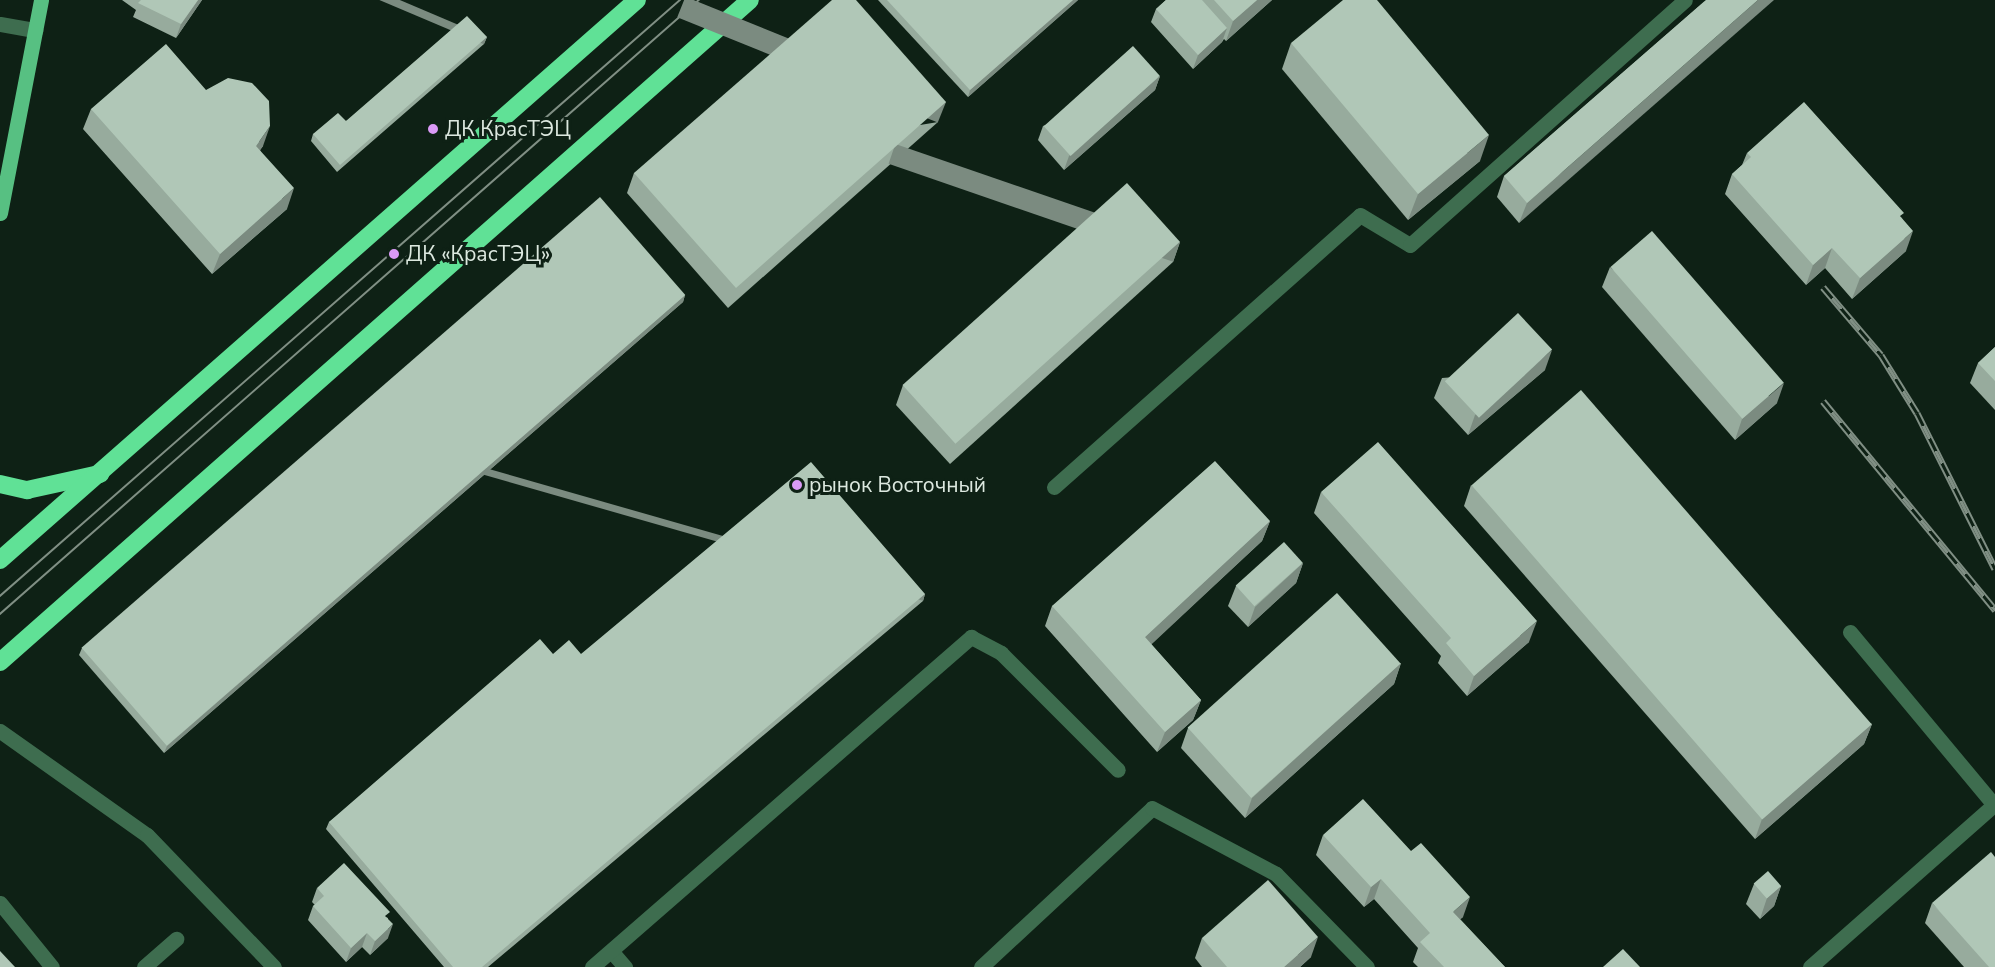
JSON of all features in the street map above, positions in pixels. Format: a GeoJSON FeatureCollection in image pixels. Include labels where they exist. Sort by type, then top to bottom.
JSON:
{"type":"FeatureCollection","features":[{"type":"Feature","properties":{"kind":"highway"},"geometry":{"type":"LineString","coordinates":[[0,560],[102,474],[637,0]]}},
{"type":"Feature","properties":{"kind":"highway"},"geometry":{"type":"LineString","coordinates":[[0,662],[750,0]]}},
{"type":"Feature","properties":{"kind":"highway"},"geometry":{"type":"LineString","coordinates":[[0,484],[27,490],[102,474]]}},
{"type":"Feature","properties":{"kind":"main road"},"geometry":{"type":"LineString","coordinates":[[0,213],[41,0]]}},
{"type":"Feature","properties":{"kind":"lane"},"geometry":{"type":"LineString","coordinates":[[1054,487],[1360,215],[1410,245],[1685,0]]}},
{"type":"Feature","properties":{"kind":"lane"},"geometry":{"type":"LineString","coordinates":[[0,24],[35,30]]}},
{"type":"Feature","properties":{"kind":"lane"},"geometry":{"type":"LineString","coordinates":[[1810,967],[1995,805],[1850,633]]}},
{"type":"Feature","properties":{"kind":"lane"},"geometry":{"type":"LineString","coordinates":[[592,967],[612,952],[971,637],[1001,653],[1118,771]]}},
{"type":"Feature","properties":{"kind":"lane"},"geometry":{"type":"LineString","coordinates":[[0,732],[147,835],[274,967]]}},
{"type":"Feature","properties":{"kind":"lane"},"geometry":{"type":"LineString","coordinates":[[981,967],[1152,808],[1276,874],[1367,967]]}},
{"type":"Feature","properties":{"kind":"lane"},"geometry":{"type":"LineString","coordinates":[[0,903],[52,967]]}},
{"type":"Feature","properties":{"kind":"lane"},"geometry":{"type":"LineString","coordinates":[[144,967],[176,939]]}},
{"type":"Feature","properties":{"kind":"lane"},"geometry":{"type":"LineString","coordinates":[[612,952],[625,967]]}},
{"type":"Feature","properties":{"kind":"building"},"geometry":{"type":"Polygon","coordinates":[[[141,0],[198,0],[181,24],[138,3],[141,0]]]}},
{"type":"Feature","properties":{"kind":"building"},"geometry":{"type":"Polygon","coordinates":[[[832,0],[856,0],[946,102],[736,288],[634,173],[832,0]]]}},
{"type":"Feature","properties":{"kind":"building"},"geometry":{"type":"Polygon","coordinates":[[[887,0],[1073,0],[970,90],[887,0]]]}},
{"type":"Feature","properties":{"kind":"building"},"geometry":{"type":"Polygon","coordinates":[[[1166,0],[1202,0],[1227,28],[1198,55],[1156,9],[1166,0]]]}},
{"type":"Feature","properties":{"kind":"building"},"geometry":{"type":"Polygon","coordinates":[[[1214,0],[1257,0],[1233,21],[1214,0]]]}},
{"type":"Feature","properties":{"kind":"building"},"geometry":{"type":"Polygon","coordinates":[[[1343,0],[1377,0],[1489,135],[1418,194],[1291,43],[1343,0]]]}},
{"type":"Feature","properties":{"kind":"building"},"geometry":{"type":"Polygon","coordinates":[[[1706,0],[1758,0],[1527,203],[1504,176],[1706,0]]]}},
{"type":"Feature","properties":{"kind":"building"},"geometry":{"type":"Polygon","coordinates":[[[467,16],[487,37],[340,165],[313,134],[338,113],[346,121],[467,16]]]}},
{"type":"Feature","properties":{"kind":"building"},"geometry":{"type":"Polygon","coordinates":[[[166,44],[206,90],[228,78],[252,83],[269,101],[270,126],[256,146],[294,188],[220,254],[91,109],[166,44]]]}},
{"type":"Feature","properties":{"kind":"building"},"geometry":{"type":"Polygon","coordinates":[[[1133,46],[1160,76],[1071,156],[1044,126],[1133,46]]]}},
{"type":"Feature","properties":{"kind":"building"},"geometry":{"type":"Polygon","coordinates":[[[1804,102],[1904,213],[1900,216],[1913,231],[1860,278],[1832,248],[1813,265],[1732,174],[1751,157],[1747,153],[1804,102]]]}},
{"type":"Feature","properties":{"kind":"building"},"geometry":{"type":"Polygon","coordinates":[[[1127,183],[1180,242],[955,444],[903,385],[1127,183]]]}},
{"type":"Feature","properties":{"kind":"building"},"geometry":{"type":"Polygon","coordinates":[[[600,197],[685,295],[167,746],[82,648],[600,197]]]}},
{"type":"Feature","properties":{"kind":"building"},"geometry":{"type":"Polygon","coordinates":[[[1652,231],[1784,383],[1742,419],[1610,267],[1652,231]]]}},
{"type":"Feature","properties":{"kind":"building"},"geometry":{"type":"Polygon","coordinates":[[[1518,313],[1552,350],[1479,418],[1445,381],[1518,313]]]}},
{"type":"Feature","properties":{"kind":"building"},"geometry":{"type":"Polygon","coordinates":[[[1995,347],[1995,381],[1978,363],[1995,347]]]}},
{"type":"Feature","properties":{"kind":"building"},"geometry":{"type":"Polygon","coordinates":[[[1581,390],[1872,724],[1762,819],[1472,485],[1581,390]]]}},
{"type":"Feature","properties":{"kind":"building"},"geometry":{"type":"Polygon","coordinates":[[[1378,442],[1537,621],[1474,676],[1446,643],[1451,638],[1321,492],[1378,442]]]}},
{"type":"Feature","properties":{"kind":"building"},"geometry":{"type":"Polygon","coordinates":[[[1215,461],[1270,521],[1145,637],[1201,700],[1165,732],[1052,606],[1215,461]]]}},
{"type":"Feature","properties":{"kind":"building"},"geometry":{"type":"Polygon","coordinates":[[[811,462],[925,594],[482,967],[453,967],[329,822],[540,639],[553,654],[569,640],[581,654],[811,462]]]}},
{"type":"Feature","properties":{"kind":"building"},"geometry":{"type":"Polygon","coordinates":[[[1284,542],[1303,563],[1254,606],[1236,585],[1284,542]]]}},
{"type":"Feature","properties":{"kind":"building"},"geometry":{"type":"Polygon","coordinates":[[[1337,593],[1401,664],[1251,798],[1188,727],[1337,593]]]}},
{"type":"Feature","properties":{"kind":"building"},"geometry":{"type":"Polygon","coordinates":[[[1363,799],[1411,851],[1421,843],[1470,897],[1453,912],[1505,967],[1444,967],[1420,942],[1430,933],[1381,879],[1371,887],[1323,835],[1363,799]]]}},
{"type":"Feature","properties":{"kind":"building"},"geometry":{"type":"Polygon","coordinates":[[[1991,852],[1995,857],[1995,967],[1989,967],[1932,903],[1991,852]]]}},
{"type":"Feature","properties":{"kind":"building"},"geometry":{"type":"Polygon","coordinates":[[[344,863],[390,912],[385,916],[393,924],[375,941],[367,933],[351,948],[313,906],[324,896],[317,888],[344,863]]]}},
{"type":"Feature","properties":{"kind":"building"},"geometry":{"type":"Polygon","coordinates":[[[1768,871],[1781,886],[1767,899],[1754,883],[1768,871]]]}},
{"type":"Feature","properties":{"kind":"building"},"geometry":{"type":"Polygon","coordinates":[[[1268,880],[1318,937],[1284,967],[1227,967],[1202,938],[1268,880]]]}},
{"type":"Feature","properties":{"kind":"building"},"geometry":{"type":"Polygon","coordinates":[[[1623,949],[1640,967],[1603,967],[1623,949]]]}},
{"type":"Feature","properties":{"kind":"building"},"geometry":{"type":"Polygon","coordinates":[[[0,951],[15,967],[0,967],[0,951]]]}},
{"type":"Feature","properties":{"kind":"tram line"},"geometry":{"type":"LineString","coordinates":[[0,596],[680,0]]}},
{"type":"Feature","properties":{"kind":"tram line"},"geometry":{"type":"LineString","coordinates":[[0,614],[699,0]]}},
{"type":"Feature","properties":{"kind":"railway"},"geometry":{"type":"LineString","coordinates":[[1823,287],[1881,355],[1917,413],[1995,569]]}},
{"type":"Feature","properties":{"kind":"railway"},"geometry":{"type":"LineString","coordinates":[[1823,401],[1995,610]]}},
{"type":"Feature","properties":{"kind":"place","name":"ДК КрасТЭЦ"},"geometry":{"type":"Point","coordinates":[433,129]}},
{"type":"Feature","properties":{"kind":"place","name":"ДК «КрасТЭЦ»"},"geometry":{"type":"Point","coordinates":[394,254]}},
{"type":"Feature","properties":{"kind":"place","name":"рынок Восточный"},"geometry":{"type":"Point","coordinates":[797,485]}}]}
